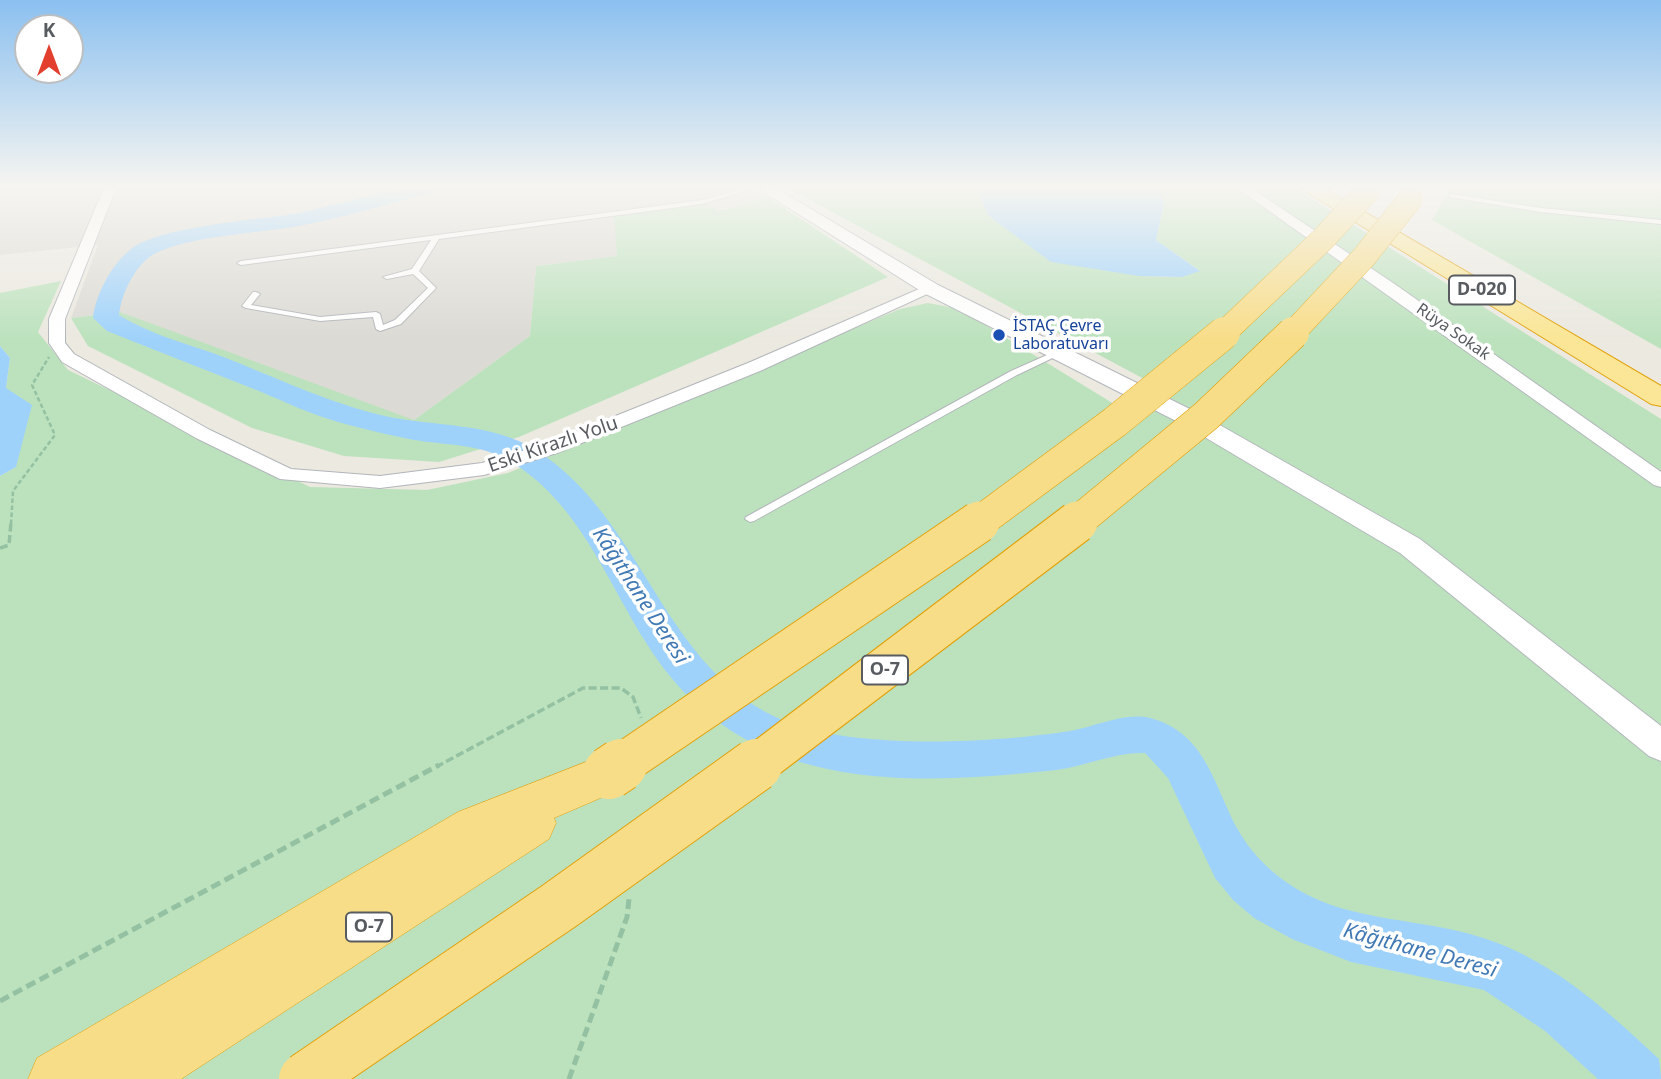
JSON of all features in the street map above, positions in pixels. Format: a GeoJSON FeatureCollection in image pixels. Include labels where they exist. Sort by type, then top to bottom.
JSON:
{"type":"FeatureCollection","features":[{"type":"Feature","properties":{"kind":"highway","name":"O-7"},"geometry":{"type":"LineString","coordinates":[[128,1079],[609,773],[827,628],[1061,465],[1257,305],[1321,238]]}},
{"type":"Feature","properties":{"kind":"highway","name":"O-7"},"geometry":{"type":"LineString","coordinates":[[305,1079],[663,832],[910,652],[1112,497],[1225,399],[1292,334],[1381,238]]}},
{"type":"Feature","properties":{"kind":"highway","name":"D-020"},"geometry":{"type":"LineString","coordinates":[[1394,238],[1661,398]]}},
{"type":"Feature","properties":{"kind":"highway","name":"D-020"},"geometry":{"type":"LineString","coordinates":[[1429,238],[1661,372]]}},
{"type":"Feature","properties":{"kind":"highway"},"geometry":{"type":"LineString","coordinates":[[1635,382],[1661,404]]}},
{"type":"Feature","properties":{"kind":"highway"},"geometry":{"type":"LineString","coordinates":[[58,1079],[475,828],[609,773]]}},
{"type":"Feature","properties":{"kind":"main road"},"geometry":{"type":"LineString","coordinates":[[848,238],[931,289],[1195,421],[1410,546],[1661,746]]}},
{"type":"Feature","properties":{"kind":"street"},"geometry":{"type":"LineString","coordinates":[[57,343],[57,318],[89,238]]}},
{"type":"Feature","properties":{"kind":"street","name":"Rüya Sokak"},"geometry":{"type":"LineString","coordinates":[[1317,238],[1661,481]]}},
{"type":"Feature","properties":{"kind":"street","name":"Eski Kirazlı Yolu"},"geometry":{"type":"LineString","coordinates":[[57,343],[68,358],[203,434],[287,475],[380,482],[484,469],[550,449],[754,367],[931,289]]}},
{"type":"Feature","properties":{"kind":"lane"},"geometry":{"type":"LineString","coordinates":[[240,263],[420,238]]}},
{"type":"Feature","properties":{"kind":"lane"},"geometry":{"type":"LineString","coordinates":[[387,277],[415,271],[436,238]]}},
{"type":"Feature","properties":{"kind":"lane"},"geometry":{"type":"LineString","coordinates":[[256,294],[246,306],[320,319],[376,314],[380,328],[398,322],[432,288],[415,271]]}},
{"type":"Feature","properties":{"kind":"lane"},"geometry":{"type":"LineString","coordinates":[[750,519],[1014,373],[1059,352]]}},
{"type":"Feature","properties":{"kind":"path"},"geometry":{"type":"LineString","coordinates":[[0,548],[9,545],[13,491],[55,435],[33,385],[57,343]]}},
{"type":"Feature","properties":{"kind":"shaded area"},"geometry":{"type":"Polygon","coordinates":[[[0,238],[657,238],[617,256],[536,266],[530,336],[414,420],[361,408],[120,312],[71,318],[98,245],[0,255],[0,238]]]}},
{"type":"Feature","properties":{"kind":"green space"},"geometry":{"type":"Polygon","coordinates":[[[616,238],[830,238],[888,277],[519,437],[439,462],[344,456],[252,428],[88,346],[71,318],[120,312],[414,420],[530,336],[536,266],[617,256],[616,238]]]}},
{"type":"Feature","properties":{"kind":"green space"},"geometry":{"type":"Polygon","coordinates":[[[881,238],[1045,238],[1138,276],[1182,277],[1199,270],[1156,238],[1375,238],[1661,419],[1661,1079],[0,1079],[0,476],[16,467],[6,388],[10,358],[0,346],[0,293],[61,281],[38,332],[68,370],[310,487],[427,490],[508,473],[900,309],[928,303],[959,309],[1114,404],[1146,380],[881,238]]]}},
{"type":"Feature","properties":{"kind":"green space"},"geometry":{"type":"Polygon","coordinates":[[[1465,238],[1661,238],[1661,349],[1465,238]]]}},
{"type":"Feature","properties":{"kind":"water"},"geometry":{"type":"Polygon","coordinates":[[[1019,238],[1156,238],[1200,271],[1182,277],[1139,276],[1051,262],[1019,238]]]}},
{"type":"Feature","properties":{"kind":"water"},"geometry":{"type":"Polygon","coordinates":[[[0,346],[10,358],[6,388],[32,405],[16,467],[0,476],[0,346]]]}},
{"type":"Feature","properties":{"kind":"waterway","name":"Kâğıthane Deresi"},"geometry":{"type":"LineString","coordinates":[[182,238],[152,247],[139,254],[121,276],[108,301],[106,318],[116,325],[328,409],[398,427],[491,442],[519,453],[555,481],[598,530],[621,562],[666,643],[695,679],[711,695],[748,722],[768,733],[800,744],[836,752],[915,759],[995,757],[1067,750],[1139,735],[1161,740],[1184,764],[1221,845],[1232,862],[1240,873],[1271,901],[1309,922],[1351,937],[1462,958],[1502,971],[1545,997],[1639,1079]]}},
{"type":"Feature","properties":{"kind":"place","name":"İSTAÇ Çevre Laboratuvarı"},"geometry":{"type":"Point","coordinates":[999,335]}}]}
